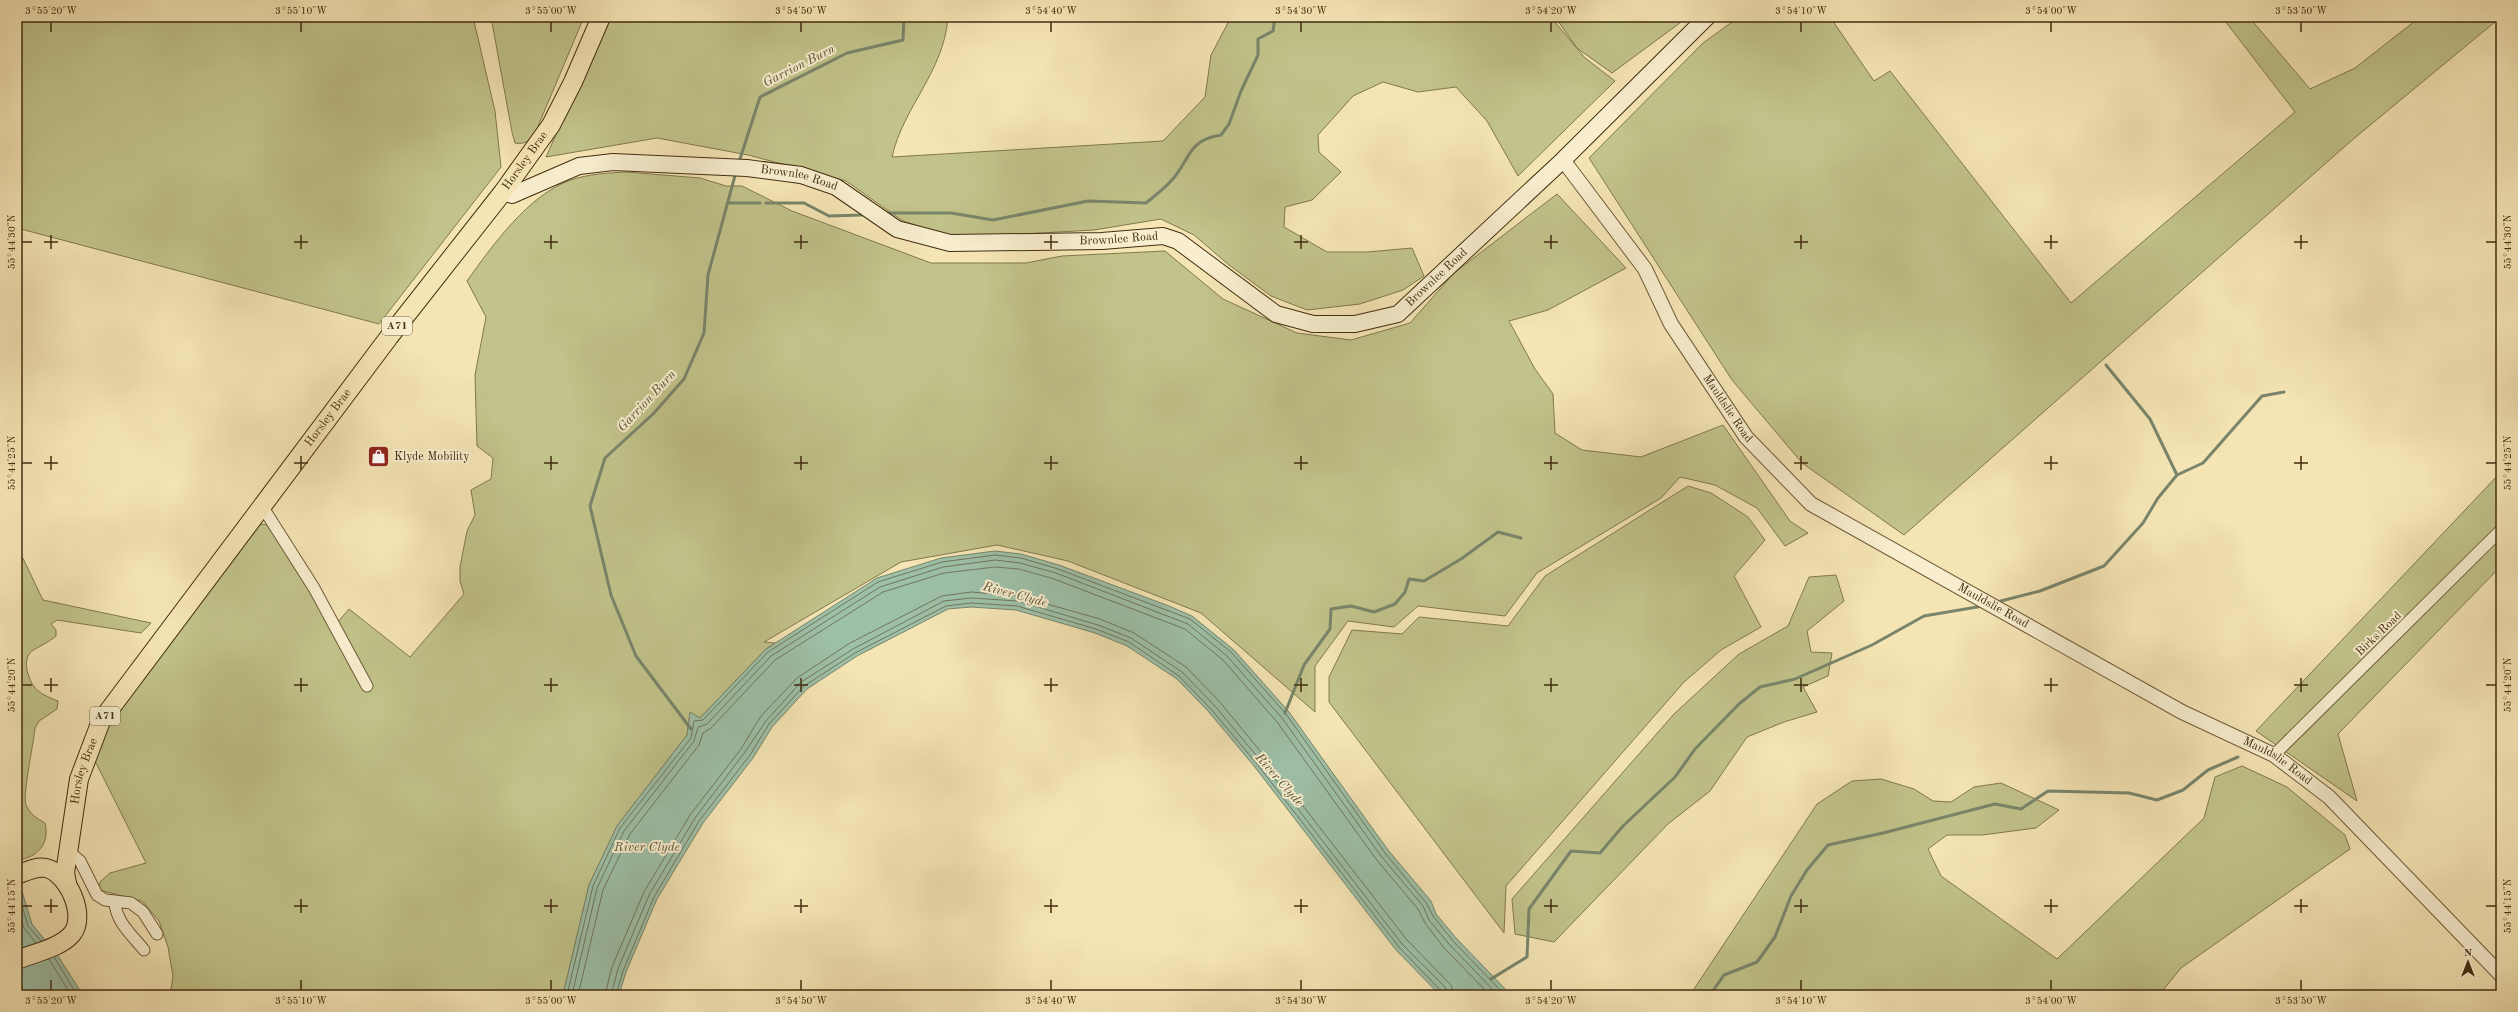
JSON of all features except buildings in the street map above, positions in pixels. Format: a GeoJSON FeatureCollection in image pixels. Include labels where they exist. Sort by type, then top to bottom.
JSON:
{"type":"FeatureCollection","features":[{"type":"Feature","properties":{"kind":"main road","name":"Horsley Brae"},"geometry":{"type":"LineString","coordinates":[[67,883],[65,873],[79,779],[102,721],[389,337],[503,192],[551,125],[573,82],[601,17]]}},
{"type":"Feature","properties":{"kind":"main road","name":"Brownlee Road"},"geometry":{"type":"LineString","coordinates":[[503,192],[512,195],[579,166],[613,162],[648,162],[704,167],[747,168],[801,176],[836,187],[897,229],[950,243],[1102,241],[1163,236],[1178,241],[1276,314],[1313,324],[1355,324],[1398,314],[1563,160],[1707,17]]}},
{"type":"Feature","properties":{"kind":"main road","name":"Horsley Brae"},"geometry":{"type":"LineString","coordinates":[[36,868],[52,859],[72,826]]}},
{"type":"Feature","properties":{"kind":"main road","name":"A71"},"geometry":{"type":"LineString","coordinates":[[17,875],[36,868]]}},
{"type":"Feature","properties":{"kind":"main road"},"geometry":{"type":"LineString","coordinates":[[36,868],[55,872],[67,883]]}},
{"type":"Feature","properties":{"kind":"main road","name":"A71"},"geometry":{"type":"LineString","coordinates":[[17,960],[61,943],[73,933],[77,919],[76,905],[67,883]]}},
{"type":"Feature","properties":{"kind":"street","name":"Mauldslie Road"},"geometry":{"type":"LineString","coordinates":[[1563,160],[1645,269],[1671,324],[1746,438],[1811,504],[2182,712],[2274,755],[2329,797],[2501,975]]}},
{"type":"Feature","properties":{"kind":"street"},"geometry":{"type":"LineString","coordinates":[[262,506],[314,588],[368,686]]}},
{"type":"Feature","properties":{"kind":"street","name":"Birks Road"},"geometry":{"type":"LineString","coordinates":[[2274,755],[2501,530]]}},
{"type":"Feature","properties":{"kind":"street"},"geometry":{"type":"LineString","coordinates":[[68,851],[80,861],[97,895],[105,900],[131,903],[143,912],[157,934]]}},
{"type":"Feature","properties":{"kind":"street"},"geometry":{"type":"LineString","coordinates":[[115,901],[116,913],[120,920],[144,950]]}},
{"type":"Feature","properties":{"kind":"shaded area"},"geometry":{"type":"Polygon","coordinates":[[[17,17],[473,17],[495,111],[501,167],[379,324],[17,228],[17,17]]]}},
{"type":"Feature","properties":{"kind":"shaded area"},"geometry":{"type":"Polygon","coordinates":[[[491,17],[584,17],[536,131],[529,139],[522,143],[515,143],[512,132],[491,17]]]}},
{"type":"Feature","properties":{"kind":"shaded area"},"geometry":{"type":"Polygon","coordinates":[[[608,17],[948,17],[945,37],[939,55],[897,139],[892,157],[1163,141],[1205,97],[1211,55],[1231,17],[1559,17],[1554,21],[1585,58],[1615,81],[1518,176],[1487,121],[1456,87],[1418,92],[1383,82],[1353,96],[1318,135],[1319,152],[1341,172],[1312,200],[1285,207],[1284,227],[1327,252],[1367,252],[1412,248],[1424,276],[1403,290],[1360,304],[1307,310],[1271,296],[1229,265],[1194,235],[1161,219],[1094,230],[952,238],[903,221],[846,181],[748,155],[657,138],[546,157],[608,17]]]}},
{"type":"Feature","properties":{"kind":"shaded area"},"geometry":{"type":"Polygon","coordinates":[[[1563,17],[1688,17],[1612,73],[1577,48],[1558,21],[1563,17]]]}},
{"type":"Feature","properties":{"kind":"shaded area"},"geometry":{"type":"Polygon","coordinates":[[[1739,17],[1830,17],[1874,81],[1890,71],[2071,303],[2295,112],[2222,17],[2249,17],[2310,89],[2355,68],[2420,17],[2501,17],[2351,141],[1904,535],[1802,463],[1732,380],[1589,158],[1703,43],[1739,17]]]}},
{"type":"Feature","properties":{"kind":"shaded area"},"geometry":{"type":"Polygon","coordinates":[[[626,172],[700,178],[726,186],[742,186],[792,211],[931,263],[1026,263],[1062,256],[1165,251],[1223,299],[1297,333],[1351,340],[1410,323],[1454,273],[1557,194],[1626,268],[1548,310],[1509,321],[1535,369],[1553,394],[1555,433],[1582,450],[1641,457],[1723,425],[1790,521],[1808,533],[1785,546],[1757,508],[1715,485],[1680,477],[1661,498],[1537,573],[1505,616],[1418,606],[1394,627],[1348,621],[1315,666],[1315,712],[1201,613],[1068,561],[997,545],[901,562],[764,642],[775,643],[766,649],[700,718],[690,713],[687,735],[617,826],[589,885],[563,995],[170,995],[173,976],[168,947],[159,921],[142,901],[99,890],[100,882],[110,873],[146,863],[93,757],[109,721],[259,524],[269,525],[332,629],[349,609],[410,657],[464,594],[460,581],[460,567],[467,531],[475,515],[471,490],[491,479],[493,458],[477,446],[475,375],[486,317],[467,281],[500,237],[526,209],[555,187],[584,176],[626,172]]]}},
{"type":"Feature","properties":{"kind":"shaded area"},"geometry":{"type":"Polygon","coordinates":[[[2501,472],[2501,566],[2338,734],[2357,801],[2256,731],[2501,472]]]}},
{"type":"Feature","properties":{"kind":"shaded area"},"geometry":{"type":"Polygon","coordinates":[[[1688,486],[1711,493],[1748,517],[1765,540],[1734,576],[1761,627],[1721,650],[1684,682],[1506,886],[1504,933],[1329,702],[1329,677],[1352,630],[1402,634],[1419,617],[1508,626],[1545,576],[1688,486]]]}},
{"type":"Feature","properties":{"kind":"shaded area"},"geometry":{"type":"Polygon","coordinates":[[[17,546],[43,600],[151,623],[141,633],[57,620],[51,624],[56,630],[56,636],[32,651],[29,655],[27,668],[29,677],[34,687],[46,696],[58,701],[57,709],[39,721],[35,728],[25,800],[29,811],[45,823],[46,837],[41,848],[36,853],[24,859],[17,860],[17,546]]]}},
{"type":"Feature","properties":{"kind":"shaded area"},"geometry":{"type":"Polygon","coordinates":[[[1836,575],[1844,601],[1807,631],[1811,652],[1832,653],[1828,676],[1803,687],[1817,712],[1784,722],[1747,737],[1710,791],[1668,824],[1554,942],[1515,934],[1512,899],[1674,714],[1739,654],[1788,626],[1809,577],[1836,575]]]}},
{"type":"Feature","properties":{"kind":"shaded area"},"geometry":{"type":"Polygon","coordinates":[[[2242,766],[2287,787],[2345,835],[2350,849],[2181,968],[2159,995],[1693,995],[1694,989],[1817,804],[1852,781],[1881,779],[1914,789],[1933,801],[1951,802],[1974,787],[2001,783],[2059,810],[2036,828],[1982,835],[1947,835],[1928,849],[1941,876],[2057,959],[2204,818],[2215,777],[2242,766]]]}},
{"type":"Feature","properties":{"kind":"water","name":"River Clyde"},"geometry":{"type":"Polygon","coordinates":[[[995,551],[1021,554],[1059,565],[1169,606],[1192,616],[1234,650],[1289,712],[1388,850],[1431,901],[1436,914],[1456,938],[1511,995],[1440,995],[1396,950],[1254,766],[1208,711],[1177,679],[1127,646],[1095,633],[1016,610],[971,607],[948,609],[857,656],[807,689],[772,727],[753,758],[703,823],[657,899],[626,972],[619,995],[563,995],[589,885],[617,826],[687,735],[690,712],[700,718],[766,649],[877,578],[941,558],[995,551]]]}},
{"type":"Feature","properties":{"kind":"water"},"geometry":{"type":"Polygon","coordinates":[[[17,875],[32,924],[58,956],[83,995],[17,995],[17,875]]]}},
{"type":"Feature","properties":{"kind":"waterway","name":"Garrion Burn"},"geometry":{"type":"LineString","coordinates":[[739,162],[760,97],[847,53],[903,40],[904,17]]}},
{"type":"Feature","properties":{"kind":"waterway"},"geometry":{"type":"LineString","coordinates":[[886,213],[951,213],[993,220],[1088,201],[1146,203],[1170,182],[1195,147],[1201,142],[1221,135],[1229,124],[1241,91],[1258,55],[1258,39],[1273,31],[1275,17]]}},
{"type":"Feature","properties":{"kind":"waterway","name":"Garrion Burn"},"geometry":{"type":"LineString","coordinates":[[691,729],[636,656],[611,595],[590,506],[605,458],[653,414],[684,379],[704,333],[708,275],[736,172]]}},
{"type":"Feature","properties":{"kind":"waterway"},"geometry":{"type":"LineString","coordinates":[[727,203],[760,203]]}},
{"type":"Feature","properties":{"kind":"waterway"},"geometry":{"type":"LineString","coordinates":[[766,203],[804,203],[829,216],[862,215]]}},
{"type":"Feature","properties":{"kind":"waterway"},"geometry":{"type":"LineString","coordinates":[[2106,365],[2150,419],[2177,475]]}},
{"type":"Feature","properties":{"kind":"waterway"},"geometry":{"type":"LineString","coordinates":[[1997,602],[2040,591],[2104,566],[2143,523],[2158,498],[2177,475],[2203,463],[2262,396],[2284,392]]}},
{"type":"Feature","properties":{"kind":"waterway"},"geometry":{"type":"LineString","coordinates":[[1285,713],[1304,665],[1330,629],[1331,609],[1351,606],[1374,612],[1395,604],[1405,592],[1409,579],[1424,581],[1461,559],[1498,532],[1521,538]]}},
{"type":"Feature","properties":{"kind":"waterway"},"geometry":{"type":"LineString","coordinates":[[1491,979],[1527,957],[1529,909],[1571,851],[1600,853],[1623,826],[1675,777],[1695,749],[1739,704],[1760,687],[1795,679],[1872,645],[1924,616],[1983,606]]}},
{"type":"Feature","properties":{"kind":"waterway"},"geometry":{"type":"LineString","coordinates":[[1710,995],[1724,975],[1757,962],[1775,937],[1791,896],[1807,870],[1828,845],[1883,833],[1995,804],[2021,809],[2048,791],[2129,793],[2157,800],[2183,790],[2208,770],[2238,757]]}},
{"type":"Feature","properties":{"kind":"place","name":"Klyde Mobility"},"geometry":{"type":"Point","coordinates":[378,457]}}]}
